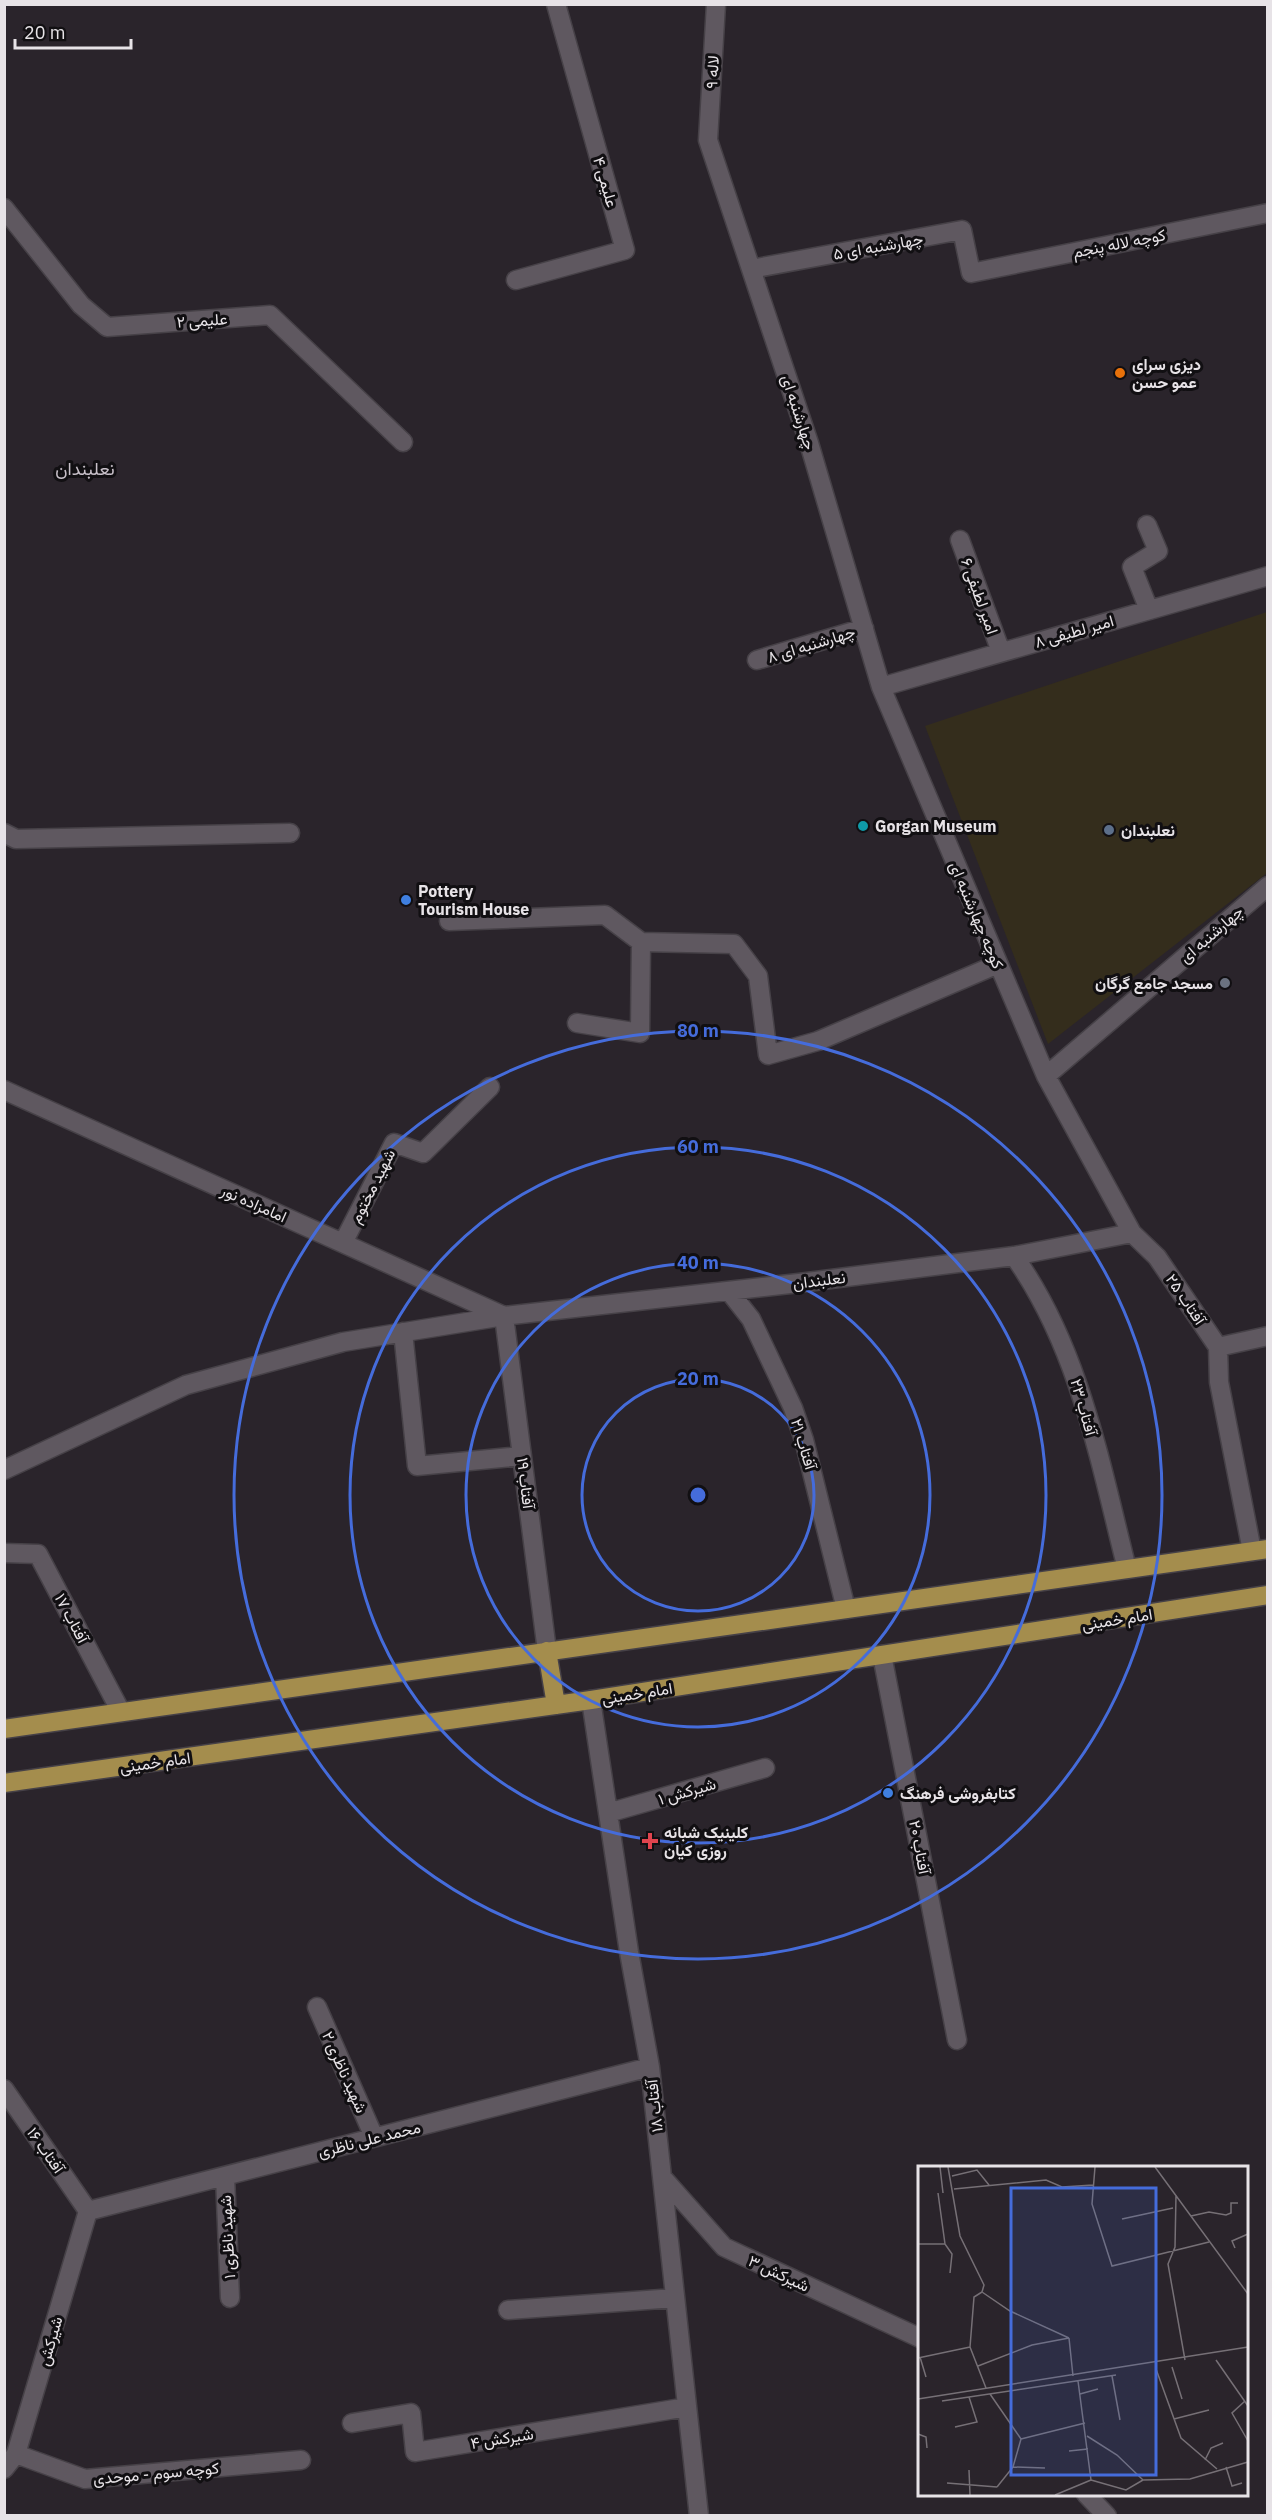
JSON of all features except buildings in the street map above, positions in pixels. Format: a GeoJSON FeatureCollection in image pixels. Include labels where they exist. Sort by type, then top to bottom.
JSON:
{"type":"FeatureCollection","features":[{"type":"Feature","properties":{"kind":"main road"},"geometry":{"type":"LineString","coordinates":[[4,1729],[1260,1550]]}},
{"type":"Feature","properties":{"kind":"main road","name":"امام خمینی"},"geometry":{"type":"LineString","coordinates":[[4,1784],[591,1700],[1268,1595]]}},
{"type":"Feature","properties":{"kind":"main road"},"geometry":{"type":"LineString","coordinates":[[547,1651],[556,1705]]}},
{"type":"Feature","properties":{"kind":"street","name":"۴ علیمی"},"geometry":{"type":"LineString","coordinates":[[516,280],[625,249],[556,4]]}},
{"type":"Feature","properties":{"kind":"street","name":"۹ لاله"},"geometry":{"type":"LineString","coordinates":[[708,140],[716,4]]}},
{"type":"Feature","properties":{"kind":"street","name":"چهارشنبه ای"},"geometry":{"type":"LineString","coordinates":[[708,140],[809,443],[881,687]]}},
{"type":"Feature","properties":{"kind":"street","name":"۲ علیمی"},"geometry":{"type":"LineString","coordinates":[[4,208],[81,305],[107,327],[270,315],[404,442]]}},
{"type":"Feature","properties":{"kind":"street","name":"کوچه لاله پنجم"},"geometry":{"type":"LineString","coordinates":[[971,273],[1268,213]]}},
{"type":"Feature","properties":{"kind":"street","name":"۵ چهارشنبه ای"},"geometry":{"type":"LineString","coordinates":[[751,269],[962,230],[971,273]]}},
{"type":"Feature","properties":{"kind":"street"},"geometry":{"type":"LineString","coordinates":[[1147,525],[1158,551],[1132,567],[1149,610]]}},
{"type":"Feature","properties":{"kind":"street","name":"۶ امیر لطیفی"},"geometry":{"type":"LineString","coordinates":[[960,540],[1001,652]]}},
{"type":"Feature","properties":{"kind":"street","name":"۸ امیر لطیفی"},"geometry":{"type":"LineString","coordinates":[[881,687],[1268,576]]}},
{"type":"Feature","properties":{"kind":"street","name":"۸ چهارشنبه ای"},"geometry":{"type":"LineString","coordinates":[[757,660],[864,628]]}},
{"type":"Feature","properties":{"kind":"street","name":"کوچه چهارشنبه ای"},"geometry":{"type":"LineString","coordinates":[[881,687],[1046,1076]]}},
{"type":"Feature","properties":{"kind":"street"},"geometry":{"type":"LineString","coordinates":[[4,833],[16,839],[290,833]]}},
{"type":"Feature","properties":{"kind":"street","name":"چهارشنبه ای"},"geometry":{"type":"LineString","coordinates":[[1046,1076],[1268,886]]}},
{"type":"Feature","properties":{"kind":"street"},"geometry":{"type":"LineString","coordinates":[[449,921],[605,915],[641,942],[734,944],[759,976],[768,1055],[818,1041],[998,964]]}},
{"type":"Feature","properties":{"kind":"street"},"geometry":{"type":"LineString","coordinates":[[577,1023],[640,1033],[641,942]]}},
{"type":"Feature","properties":{"kind":"street","name":"آفتاب ۲۵"},"geometry":{"type":"LineString","coordinates":[[1046,1076],[1132,1233],[1157,1257],[1218,1347]]}},
{"type":"Feature","properties":{"kind":"street","name":"شهید مختوم"},"geometry":{"type":"LineString","coordinates":[[343,1243],[394,1143],[423,1153],[490,1087]]}},
{"type":"Feature","properties":{"kind":"street","name":"امامزاده نور"},"geometry":{"type":"LineString","coordinates":[[4,1090],[504,1316]]}},
{"type":"Feature","properties":{"kind":"street","name":"نعلبندان"},"geometry":{"type":"LineString","coordinates":[[4,1470],[186,1385],[343,1342],[504,1316],[1014,1256],[1132,1233]]}},
{"type":"Feature","properties":{"kind":"street","name":"آفتاب ۲۳"},"geometry":{"type":"LineString","coordinates":[[1014,1256],[1030,1278],[1072,1366],[1083,1399],[1128,1569]]}},
{"type":"Feature","properties":{"kind":"street","name":"آفتاب ۲۱"},"geometry":{"type":"LineString","coordinates":[[729,1291],[751,1320],[801,1429],[846,1610]]}},
{"type":"Feature","properties":{"kind":"street","name":"۱۹ آفتاب"},"geometry":{"type":"LineString","coordinates":[[504,1316],[547,1651]]}},
{"type":"Feature","properties":{"kind":"street"},"geometry":{"type":"LineString","coordinates":[[403,1332],[417,1466],[522,1456]]}},
{"type":"Feature","properties":{"kind":"street"},"geometry":{"type":"LineString","coordinates":[[1260,1550],[1220,1382],[1218,1347],[1268,1336]]}},
{"type":"Feature","properties":{"kind":"street","name":"۱۷ آفتاب"},"geometry":{"type":"LineString","coordinates":[[4,1552],[38,1554],[121,1712]]}},
{"type":"Feature","properties":{"kind":"street","name":"۲۰ آفتاب"},"geometry":{"type":"LineString","coordinates":[[882,1655],[957,2040]]}},
{"type":"Feature","properties":{"kind":"street","name":"آفتاب ۱۸"},"geometry":{"type":"LineString","coordinates":[[591,1700],[629,1952],[650,2067],[699,2516]]}},
{"type":"Feature","properties":{"kind":"street","name":"شیرکش ۱"},"geometry":{"type":"LineString","coordinates":[[608,1813],[765,1768]]}},
{"type":"Feature","properties":{"kind":"street","name":"۲ شهید ناظری"},"geometry":{"type":"LineString","coordinates":[[317,2007],[374,2137]]}},
{"type":"Feature","properties":{"kind":"street","name":"محمد علی ناظری"},"geometry":{"type":"LineString","coordinates":[[88,2211],[650,2067]]}},
{"type":"Feature","properties":{"kind":"street","name":"آفتاب ۱۶"},"geometry":{"type":"LineString","coordinates":[[4,2089],[88,2211]]}},
{"type":"Feature","properties":{"kind":"street","name":"۱ شهید ناظری"},"geometry":{"type":"LineString","coordinates":[[225,2176],[230,2298]]}},
{"type":"Feature","properties":{"kind":"street","name":"۳ شیرکش"},"geometry":{"type":"LineString","coordinates":[[662,2177],[724,2247],[918,2337]]}},
{"type":"Feature","properties":{"kind":"street","name":"شیرکش"},"geometry":{"type":"LineString","coordinates":[[4,2469],[16,2454],[88,2211]]}},
{"type":"Feature","properties":{"kind":"street"},"geometry":{"type":"LineString","coordinates":[[508,2310],[675,2298]]}},
{"type":"Feature","properties":{"kind":"street","name":"۴ شیرکش"},"geometry":{"type":"LineString","coordinates":[[352,2423],[411,2413],[415,2452],[687,2408]]}},
{"type":"Feature","properties":{"kind":"street","name":"کوچه سوم - موحدی"},"geometry":{"type":"LineString","coordinates":[[16,2454],[85,2480],[301,2460]]}},
{"type":"Feature","properties":{"kind":"street"},"geometry":{"type":"LineString","coordinates":[[1088,2496],[1107,2516]]}},
{"type":"Feature","properties":{"kind":"shaded area","name":"نعلبندان"},"geometry":{"type":"Polygon","coordinates":[[[1267,612],[1267,873],[1048,1044],[925,726],[1267,612]]]}},
{"type":"Feature","properties":{"kind":"place","name":"دیزی سرای عمو حسن"},"geometry":{"type":"Point","coordinates":[1120,373]}},
{"type":"Feature","properties":{"kind":"place","name":"Gorgan Museum"},"geometry":{"type":"Point","coordinates":[863,826]}},
{"type":"Feature","properties":{"kind":"place","name":"نعلبندان"},"geometry":{"type":"Point","coordinates":[1109,830]}},
{"type":"Feature","properties":{"kind":"place","name":"Pottery Tourism House"},"geometry":{"type":"Point","coordinates":[406,900]}},
{"type":"Feature","properties":{"kind":"place","name":"مسجد جامع گرگان"},"geometry":{"type":"Point","coordinates":[1225,983]}},
{"type":"Feature","properties":{"kind":"place","name":"کتابفروشی فرهنگ"},"geometry":{"type":"Point","coordinates":[888,1793]}},
{"type":"Feature","properties":{"kind":"place","name":"کلینیک شبانه روزی کیان"},"geometry":{"type":"Point","coordinates":[650,1841]}},
{"type":"Feature","properties":{"kind":"district","name":"نعلبندان"},"geometry":{"type":"Point","coordinates":[85,469]}}]}
